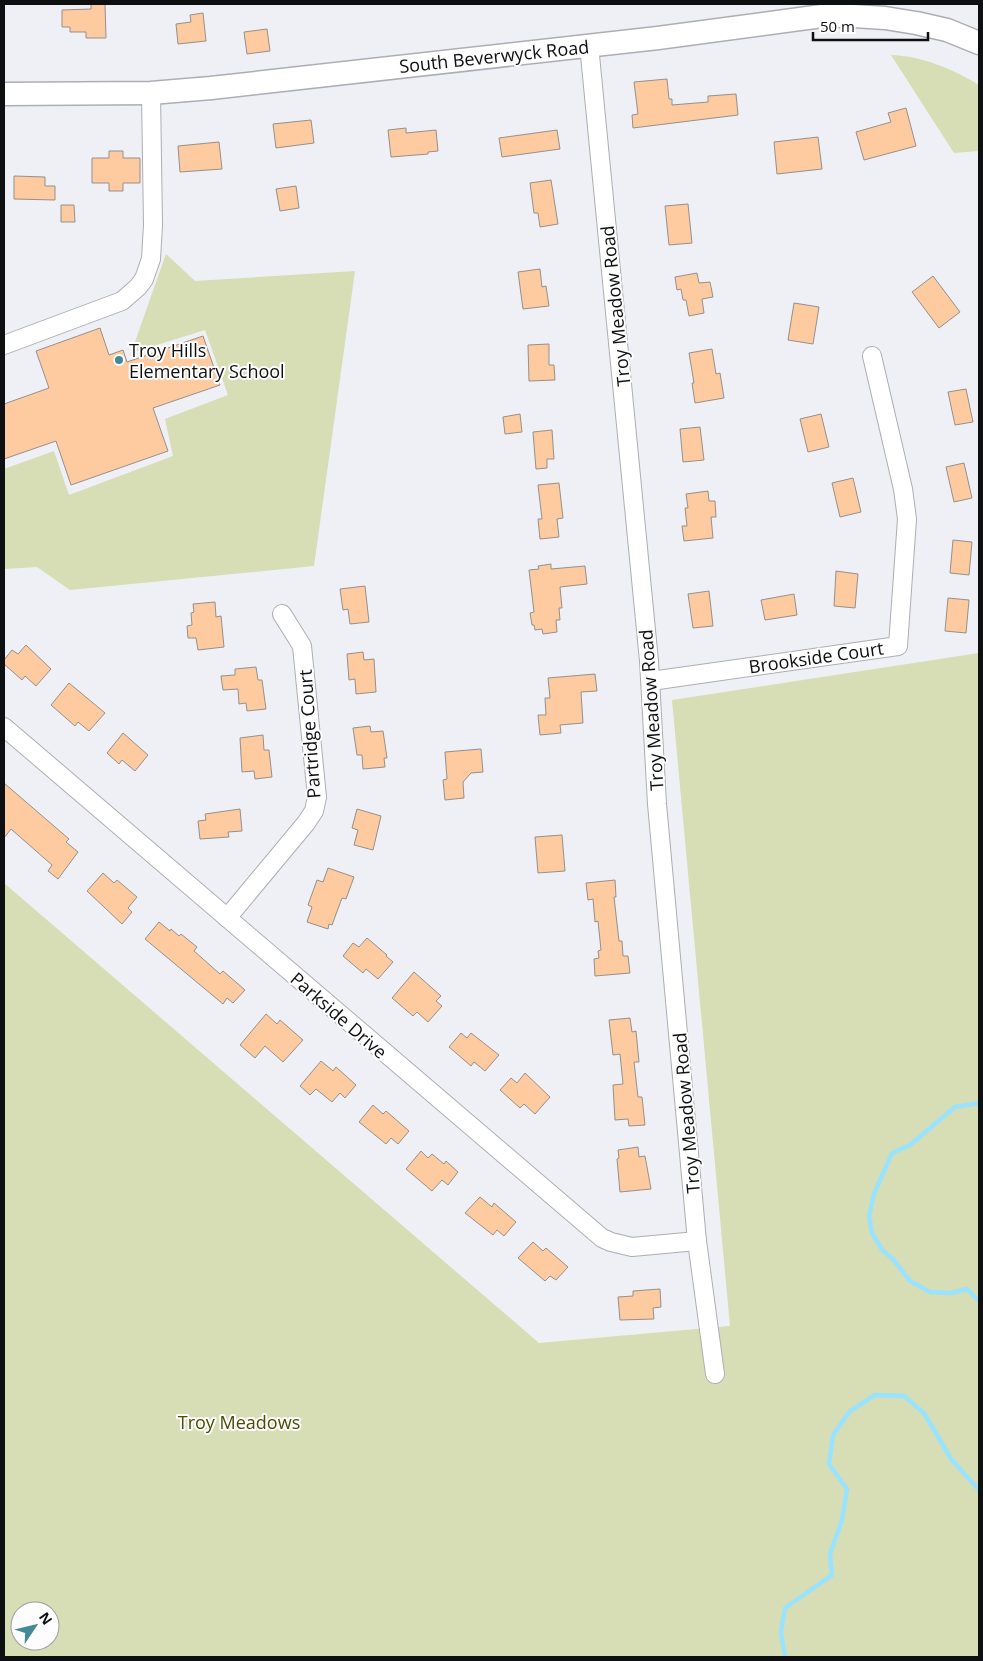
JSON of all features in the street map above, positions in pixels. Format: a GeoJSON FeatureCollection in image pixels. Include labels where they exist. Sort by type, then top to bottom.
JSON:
{"type":"FeatureCollection","features":[{"type":"Feature","properties":{"kind":"main road","name":"South Beverwyck Road"},"geometry":{"type":"LineString","coordinates":[[4,94],[151,93],[295,79],[658,38],[822,10],[853,16],[885,18],[916,23],[947,30],[979,43]]}},
{"type":"Feature","properties":{"kind":"street","name":"Troy Meadow Road"},"geometry":{"type":"LineString","coordinates":[[589,45],[651,681],[657,804],[698,1240],[715,1374]]}},
{"type":"Feature","properties":{"kind":"street"},"geometry":{"type":"LineString","coordinates":[[4,345],[122,301],[138,287],[146,274],[151,259],[153,225],[151,93]]}},
{"type":"Feature","properties":{"kind":"street","name":"Brookside Court"},"geometry":{"type":"LineString","coordinates":[[651,681],[898,646],[906,520],[903,489],[872,356]]}},
{"type":"Feature","properties":{"kind":"street","name":"Partridge Court"},"geometry":{"type":"LineString","coordinates":[[227,918],[306,823],[314,811],[317,797],[302,646],[282,614]]}},
{"type":"Feature","properties":{"kind":"street","name":"Parkside Drive"},"geometry":{"type":"LineString","coordinates":[[4,727],[602,1238],[616,1244],[632,1247],[698,1240]]}},
{"type":"Feature","properties":{"kind":"green space"},"geometry":{"type":"Polygon","coordinates":[[[891,55],[937,64],[979,85],[979,151],[954,153],[891,55]]]}},
{"type":"Feature","properties":{"kind":"green space"},"geometry":{"type":"Polygon","coordinates":[[[166,254],[195,281],[355,271],[314,566],[70,590],[37,567],[4,569],[4,469],[54,451],[69,495],[173,456],[165,419],[228,395],[205,330],[131,353],[166,254]]]}},
{"type":"Feature","properties":{"kind":"green space","name":"Troy Meadows"},"geometry":{"type":"Polygon","coordinates":[[[979,653],[979,1657],[4,1657],[4,883],[539,1343],[730,1326],[672,700],[979,653]]]}},
{"type":"Feature","properties":{"kind":"building"},"geometry":{"type":"Polygon","coordinates":[[[91,4],[105,4],[106,38],[86,38],[86,32],[70,32],[70,27],[62,27],[62,10],[91,9],[91,4]]]}},
{"type":"Feature","properties":{"kind":"building"},"geometry":{"type":"Polygon","coordinates":[[[203,13],[206,41],[178,44],[176,24],[191,22],[190,15],[203,13]]]}},
{"type":"Feature","properties":{"kind":"building"},"geometry":{"type":"Polygon","coordinates":[[[267,29],[270,51],[247,54],[244,32],[267,29]]]}},
{"type":"Feature","properties":{"kind":"building"},"geometry":{"type":"Polygon","coordinates":[[[667,79],[669,99],[672,99],[672,105],[708,102],[708,96],[736,94],[738,115],[633,128],[632,115],[638,114],[634,82],[667,79]]]}},
{"type":"Feature","properties":{"kind":"building"},"geometry":{"type":"Polygon","coordinates":[[[906,108],[916,146],[864,160],[856,132],[891,122],[888,113],[906,108]]]}},
{"type":"Feature","properties":{"kind":"building"},"geometry":{"type":"Polygon","coordinates":[[[311,120],[314,143],[276,148],[273,124],[311,120]]]}},
{"type":"Feature","properties":{"kind":"building"},"geometry":{"type":"Polygon","coordinates":[[[406,128],[406,133],[436,130],[438,151],[428,152],[428,154],[391,157],[388,130],[406,128]]]}},
{"type":"Feature","properties":{"kind":"building"},"geometry":{"type":"Polygon","coordinates":[[[557,130],[560,149],[502,157],[499,138],[557,130]]]}},
{"type":"Feature","properties":{"kind":"building"},"geometry":{"type":"Polygon","coordinates":[[[818,137],[822,169],[777,174],[774,142],[818,137]]]}},
{"type":"Feature","properties":{"kind":"building"},"geometry":{"type":"Polygon","coordinates":[[[219,142],[222,169],[180,172],[178,146],[219,142]]]}},
{"type":"Feature","properties":{"kind":"building"},"geometry":{"type":"Polygon","coordinates":[[[109,151],[123,151],[123,158],[140,158],[140,183],[123,183],[123,191],[109,191],[109,183],[92,183],[92,158],[109,158],[109,151]]]}},
{"type":"Feature","properties":{"kind":"building"},"geometry":{"type":"Polygon","coordinates":[[[14,176],[45,177],[45,186],[55,186],[55,200],[14,199],[14,176]]]}},
{"type":"Feature","properties":{"kind":"building"},"geometry":{"type":"Polygon","coordinates":[[[551,180],[558,224],[540,227],[538,213],[534,213],[530,183],[551,180]]]}},
{"type":"Feature","properties":{"kind":"building"},"geometry":{"type":"Polygon","coordinates":[[[296,186],[299,208],[280,211],[276,189],[296,186]]]}},
{"type":"Feature","properties":{"kind":"building"},"geometry":{"type":"Polygon","coordinates":[[[688,204],[692,243],[669,245],[665,206],[688,204]]]}},
{"type":"Feature","properties":{"kind":"building"},"geometry":{"type":"Polygon","coordinates":[[[61,205],[74,205],[75,222],[61,222],[61,205]]]}},
{"type":"Feature","properties":{"kind":"building"},"geometry":{"type":"Polygon","coordinates":[[[540,269],[542,287],[546,286],[549,306],[523,309],[518,272],[540,269]]]}},
{"type":"Feature","properties":{"kind":"building"},"geometry":{"type":"Polygon","coordinates":[[[697,273],[699,283],[710,282],[713,297],[702,299],[704,313],[689,316],[686,300],[683,300],[681,289],[677,290],[675,277],[697,273]]]}},
{"type":"Feature","properties":{"kind":"building"},"geometry":{"type":"Polygon","coordinates":[[[933,276],[960,312],[939,328],[912,292],[933,276]]]}},
{"type":"Feature","properties":{"kind":"building"},"geometry":{"type":"Polygon","coordinates":[[[794,303],[819,307],[813,344],[788,340],[794,303]]]}},
{"type":"Feature","properties":{"kind":"building"},"geometry":{"type":"Polygon","coordinates":[[[100,328],[109,355],[123,350],[127,362],[203,336],[220,385],[153,408],[168,451],[71,485],[56,441],[4,459],[4,404],[49,388],[36,351],[100,328]]]}},
{"type":"Feature","properties":{"kind":"building"},"geometry":{"type":"Polygon","coordinates":[[[549,344],[549,365],[554,365],[555,380],[529,381],[528,345],[549,344]]]}},
{"type":"Feature","properties":{"kind":"building"},"geometry":{"type":"Polygon","coordinates":[[[712,349],[716,374],[720,373],[724,398],[695,403],[689,353],[712,349]]]}},
{"type":"Feature","properties":{"kind":"building"},"geometry":{"type":"Polygon","coordinates":[[[966,389],[973,422],[955,425],[948,392],[966,389]]]}},
{"type":"Feature","properties":{"kind":"building"},"geometry":{"type":"Polygon","coordinates":[[[520,414],[522,432],[505,434],[503,417],[520,414]]]}},
{"type":"Feature","properties":{"kind":"building"},"geometry":{"type":"Polygon","coordinates":[[[821,414],[829,447],[808,452],[800,419],[821,414]]]}},
{"type":"Feature","properties":{"kind":"building"},"geometry":{"type":"Polygon","coordinates":[[[700,427],[704,460],[683,462],[680,429],[700,427]]]}},
{"type":"Feature","properties":{"kind":"building"},"geometry":{"type":"Polygon","coordinates":[[[552,430],[554,459],[547,459],[547,468],[536,469],[533,432],[552,430]]]}},
{"type":"Feature","properties":{"kind":"building"},"geometry":{"type":"Polygon","coordinates":[[[964,463],[972,498],[954,502],[946,467],[964,463]]]}},
{"type":"Feature","properties":{"kind":"building"},"geometry":{"type":"Polygon","coordinates":[[[853,478],[861,512],[840,517],[832,483],[853,478]]]}},
{"type":"Feature","properties":{"kind":"building"},"geometry":{"type":"Polygon","coordinates":[[[559,483],[563,518],[557,519],[559,537],[540,539],[538,519],[542,519],[538,485],[559,483]]]}},
{"type":"Feature","properties":{"kind":"building"},"geometry":{"type":"Polygon","coordinates":[[[708,491],[709,501],[715,501],[716,517],[711,517],[713,538],[684,541],[682,526],[687,526],[685,508],[688,508],[686,494],[708,491]]]}},
{"type":"Feature","properties":{"kind":"building"},"geometry":{"type":"Polygon","coordinates":[[[953,540],[972,542],[969,575],[950,573],[953,540]]]}},
{"type":"Feature","properties":{"kind":"building"},"geometry":{"type":"Polygon","coordinates":[[[551,564],[551,569],[585,566],[587,584],[560,587],[562,608],[559,608],[560,620],[556,620],[557,632],[543,634],[542,629],[535,630],[534,625],[532,625],[530,613],[534,612],[529,570],[539,569],[538,566],[551,564]]]}},
{"type":"Feature","properties":{"kind":"building"},"geometry":{"type":"Polygon","coordinates":[[[836,571],[858,574],[855,608],[834,606],[836,571]]]}},
{"type":"Feature","properties":{"kind":"building"},"geometry":{"type":"Polygon","coordinates":[[[365,586],[369,622],[350,624],[348,609],[343,610],[340,589],[365,586]]]}},
{"type":"Feature","properties":{"kind":"building"},"geometry":{"type":"Polygon","coordinates":[[[709,591],[713,626],[693,628],[688,594],[709,591]]]}},
{"type":"Feature","properties":{"kind":"building"},"geometry":{"type":"Polygon","coordinates":[[[794,594],[797,615],[765,620],[761,600],[794,594]]]}},
{"type":"Feature","properties":{"kind":"building"},"geometry":{"type":"Polygon","coordinates":[[[948,598],[969,600],[966,633],[945,631],[948,598]]]}},
{"type":"Feature","properties":{"kind":"building"},"geometry":{"type":"Polygon","coordinates":[[[215,602],[216,617],[221,616],[224,647],[198,650],[196,638],[188,638],[187,626],[192,625],[191,613],[194,612],[193,604],[215,602]]]}},
{"type":"Feature","properties":{"kind":"building"},"geometry":{"type":"Polygon","coordinates":[[[26,645],[51,669],[36,686],[25,676],[22,680],[4,664],[4,660],[12,650],[18,654],[26,645]]]}},
{"type":"Feature","properties":{"kind":"building"},"geometry":{"type":"Polygon","coordinates":[[[363,652],[364,660],[374,659],[376,692],[356,694],[355,679],[349,680],[347,654],[363,652]]]}},
{"type":"Feature","properties":{"kind":"building"},"geometry":{"type":"Polygon","coordinates":[[[256,667],[258,680],[262,680],[266,709],[247,711],[246,703],[239,704],[238,689],[223,690],[221,676],[235,675],[235,669],[256,667]]]}},
{"type":"Feature","properties":{"kind":"building"},"geometry":{"type":"Polygon","coordinates":[[[595,674],[597,691],[581,692],[583,723],[560,725],[561,733],[540,735],[538,715],[546,715],[545,698],[550,698],[548,678],[595,674]]]}},
{"type":"Feature","properties":{"kind":"building"},"geometry":{"type":"Polygon","coordinates":[[[69,683],[105,713],[89,731],[78,722],[75,726],[51,705],[69,683]]]}},
{"type":"Feature","properties":{"kind":"building"},"geometry":{"type":"Polygon","coordinates":[[[370,726],[371,732],[383,731],[387,758],[384,758],[385,767],[363,769],[362,755],[357,755],[353,728],[370,726]]]}},
{"type":"Feature","properties":{"kind":"building"},"geometry":{"type":"Polygon","coordinates":[[[123,733],[148,755],[135,771],[122,760],[119,764],[107,753],[123,733]]]}},
{"type":"Feature","properties":{"kind":"building"},"geometry":{"type":"Polygon","coordinates":[[[263,735],[264,750],[269,750],[272,777],[255,779],[254,771],[242,772],[240,738],[263,735]]]}},
{"type":"Feature","properties":{"kind":"building"},"geometry":{"type":"Polygon","coordinates":[[[481,749],[483,772],[471,773],[463,782],[464,798],[445,800],[443,780],[447,779],[445,752],[481,749]]]}},
{"type":"Feature","properties":{"kind":"building"},"geometry":{"type":"Polygon","coordinates":[[[4,783],[69,839],[66,842],[78,852],[58,879],[48,871],[52,865],[11,829],[4,838],[4,783]]]}},
{"type":"Feature","properties":{"kind":"building"},"geometry":{"type":"Polygon","coordinates":[[[240,809],[242,831],[228,832],[229,837],[200,839],[198,821],[206,820],[205,814],[240,809]]]}},
{"type":"Feature","properties":{"kind":"building"},"geometry":{"type":"Polygon","coordinates":[[[357,809],[381,816],[373,850],[354,845],[358,830],[352,828],[357,809]]]}},
{"type":"Feature","properties":{"kind":"building"},"geometry":{"type":"Polygon","coordinates":[[[562,835],[565,871],[538,873],[535,837],[562,835]]]}},
{"type":"Feature","properties":{"kind":"building"},"geometry":{"type":"Polygon","coordinates":[[[328,868],[354,877],[346,899],[342,898],[332,925],[329,924],[328,929],[307,922],[312,907],[308,905],[317,880],[323,882],[328,868]]]}},
{"type":"Feature","properties":{"kind":"building"},"geometry":{"type":"Polygon","coordinates":[[[103,873],[114,883],[117,880],[137,897],[128,908],[132,912],[122,924],[87,891],[103,873]]]}},
{"type":"Feature","properties":{"kind":"building"},"geometry":{"type":"Polygon","coordinates":[[[615,880],[616,897],[614,897],[619,941],[622,941],[623,956],[628,956],[630,973],[595,976],[594,959],[599,958],[598,951],[601,950],[598,921],[595,922],[593,899],[588,900],[586,883],[615,880]]]}},
{"type":"Feature","properties":{"kind":"building"},"geometry":{"type":"Polygon","coordinates":[[[159,922],[179,936],[181,934],[197,947],[194,951],[220,974],[223,971],[245,990],[233,1003],[227,998],[223,1004],[145,939],[159,922]]]}},
{"type":"Feature","properties":{"kind":"building"},"geometry":{"type":"Polygon","coordinates":[[[367,938],[393,962],[378,979],[366,969],[363,973],[343,956],[353,943],[359,947],[367,938]]]}},
{"type":"Feature","properties":{"kind":"building"},"geometry":{"type":"Polygon","coordinates":[[[414,972],[441,996],[436,1001],[442,1006],[428,1022],[417,1012],[413,1016],[392,998],[414,972]]]}},
{"type":"Feature","properties":{"kind":"building"},"geometry":{"type":"Polygon","coordinates":[[[266,1014],[277,1024],[280,1020],[303,1040],[283,1062],[265,1046],[255,1058],[240,1045],[266,1014]]]}},
{"type":"Feature","properties":{"kind":"building"},"geometry":{"type":"Polygon","coordinates":[[[630,1018],[632,1032],[636,1031],[639,1062],[634,1062],[638,1097],[642,1097],[645,1125],[629,1126],[628,1119],[615,1120],[613,1085],[623,1084],[620,1054],[613,1055],[609,1020],[630,1018]]]}},
{"type":"Feature","properties":{"kind":"building"},"geometry":{"type":"Polygon","coordinates":[[[461,1033],[467,1038],[471,1033],[499,1055],[485,1071],[474,1062],[471,1066],[449,1047],[461,1033]]]}},
{"type":"Feature","properties":{"kind":"building"},"geometry":{"type":"Polygon","coordinates":[[[321,1061],[333,1071],[336,1067],[356,1085],[345,1098],[340,1093],[332,1102],[316,1089],[310,1095],[300,1086],[321,1061]]]}},
{"type":"Feature","properties":{"kind":"building"},"geometry":{"type":"Polygon","coordinates":[[[525,1073],[550,1097],[535,1114],[524,1104],[520,1108],[500,1090],[511,1078],[517,1083],[525,1073]]]}},
{"type":"Feature","properties":{"kind":"building"},"geometry":{"type":"Polygon","coordinates":[[[373,1105],[383,1114],[386,1111],[409,1131],[398,1144],[391,1138],[386,1144],[359,1122],[373,1105]]]}},
{"type":"Feature","properties":{"kind":"building"},"geometry":{"type":"Polygon","coordinates":[[[638,1147],[639,1157],[645,1156],[651,1189],[620,1192],[618,1150],[638,1147]]]}},
{"type":"Feature","properties":{"kind":"building"},"geometry":{"type":"Polygon","coordinates":[[[421,1151],[428,1158],[432,1154],[444,1164],[446,1161],[458,1172],[448,1185],[442,1180],[432,1191],[406,1169],[421,1151]]]}},
{"type":"Feature","properties":{"kind":"building"},"geometry":{"type":"Polygon","coordinates":[[[480,1197],[492,1207],[494,1203],[516,1222],[504,1236],[497,1230],[493,1235],[465,1213],[480,1197]]]}},
{"type":"Feature","properties":{"kind":"building"},"geometry":{"type":"Polygon","coordinates":[[[533,1242],[543,1251],[546,1248],[568,1267],[556,1280],[550,1276],[545,1281],[518,1258],[533,1242]]]}},
{"type":"Feature","properties":{"kind":"building"},"geometry":{"type":"Polygon","coordinates":[[[660,1289],[661,1307],[653,1308],[654,1319],[620,1320],[618,1297],[633,1296],[633,1291],[660,1289]]]}},
{"type":"Feature","properties":{"kind":"waterway"},"geometry":{"type":"LineString","coordinates":[[979,1103],[955,1107],[910,1145],[892,1153],[874,1194],[869,1216],[872,1233],[883,1251],[892,1258],[910,1281],[930,1292],[951,1293],[967,1289],[979,1301]]}},
{"type":"Feature","properties":{"kind":"waterway"},"geometry":{"type":"LineString","coordinates":[[785,1657],[781,1632],[785,1608],[832,1575],[830,1554],[842,1520],[847,1489],[829,1464],[833,1435],[850,1411],[875,1395],[904,1396],[924,1413],[951,1459],[979,1490]]}},
{"type":"Feature","properties":{"kind":"place","name":"Troy Hills Elementary School"},"geometry":{"type":"Point","coordinates":[119,360]}}]}
